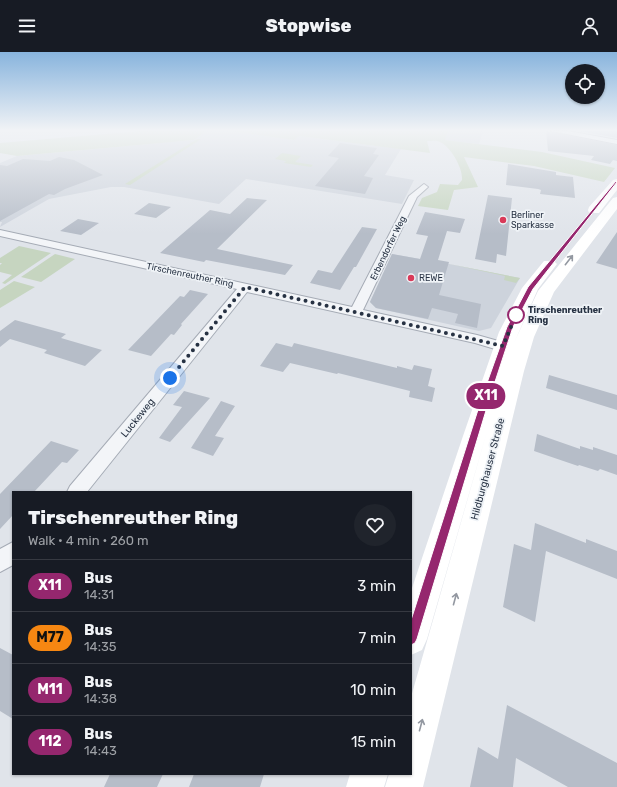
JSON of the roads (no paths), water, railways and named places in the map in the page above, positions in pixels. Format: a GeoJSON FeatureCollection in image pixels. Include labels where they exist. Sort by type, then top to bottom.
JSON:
{"type":"FeatureCollection","features":[{"type":"Feature","properties":{"kind":"main road"},"geometry":{"type":"LineString","coordinates":[[574,234],[617,182]]}},
{"type":"Feature","properties":{"kind":"main road","name":"Hildburghauser Straße"},"geometry":{"type":"LineString","coordinates":[[412,637],[512,349],[532,320],[546,291],[617,201]]}},
{"type":"Feature","properties":{"kind":"main road","name":"Hildburghauser Straße"},"geometry":{"type":"LineString","coordinates":[[412,758],[512,349],[516,315],[530,288],[557,255]]}},
{"type":"Feature","properties":{"kind":"main road"},"geometry":{"type":"LineString","coordinates":[[365,787],[368,775]]}},
{"type":"Feature","properties":{"kind":"main road"},"geometry":{"type":"LineString","coordinates":[[404,787],[408,775]]}},
{"type":"Feature","properties":{"kind":"street","name":"Erbendorfer Weg"},"geometry":{"type":"LineString","coordinates":[[356,312],[413,196],[424,187]]}},
{"type":"Feature","properties":{"kind":"street","name":"Tirschenreuther Ring"},"geometry":{"type":"LineString","coordinates":[[0,233],[356,312],[512,349]]}},
{"type":"Feature","properties":{"kind":"street","name":"Luckeweg"},"geometry":{"type":"LineString","coordinates":[[77,491],[245,287]]}},
{"type":"Feature","properties":{"kind":"street"},"geometry":{"type":"LineString","coordinates":[[0,562],[12,553]]}},
{"type":"Feature","properties":{"kind":"place","name":"Berliner Sparkasse"},"geometry":{"type":"Point","coordinates":[503,220]}},
{"type":"Feature","properties":{"kind":"place","name":"REWE"},"geometry":{"type":"Point","coordinates":[411,278]}},
{"type":"Feature","properties":{"kind":"place","name":"Tirschenreuther Ring"},"geometry":{"type":"Point","coordinates":[516,315]}}]}
